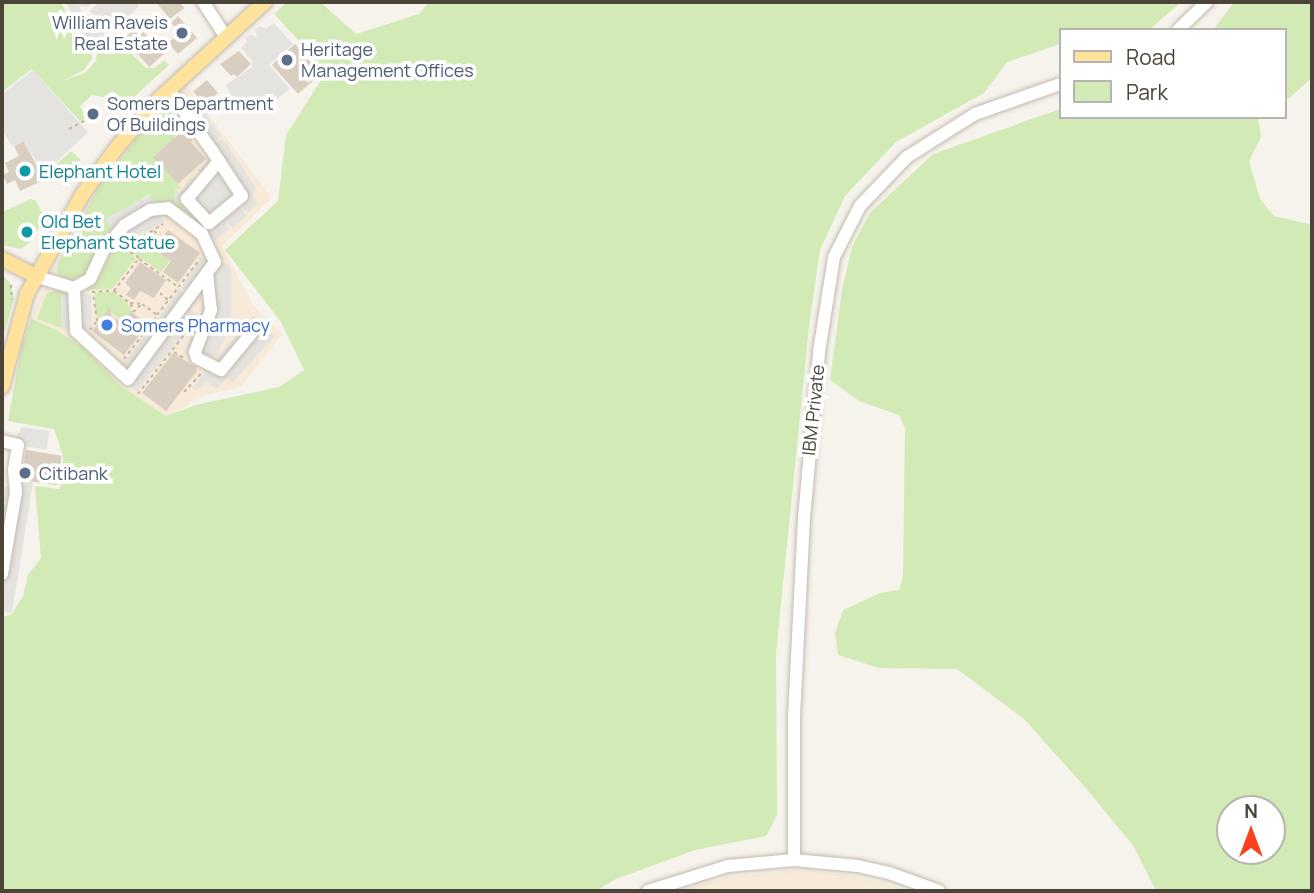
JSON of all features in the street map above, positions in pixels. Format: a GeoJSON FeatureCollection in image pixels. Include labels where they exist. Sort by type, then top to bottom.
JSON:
{"type":"FeatureCollection","features":[{"type":"Feature","properties":{"kind":"main road"},"geometry":{"type":"LineString","coordinates":[[2,387],[17,323],[27,294],[94,179],[137,123],[265,2]]}},
{"type":"Feature","properties":{"kind":"main road"},"geometry":{"type":"LineString","coordinates":[[2,259],[38,277]]}},
{"type":"Feature","properties":{"kind":"street"},"geometry":{"type":"LineString","coordinates":[[203,2],[226,37]]}},
{"type":"Feature","properties":{"kind":"street"},"geometry":{"type":"LineString","coordinates":[[1180,28],[1207,2]]}},
{"type":"Feature","properties":{"kind":"street","name":"IBM Private"},"geometry":{"type":"LineString","coordinates":[[794,860],[794,716],[805,504],[821,338],[834,257],[860,206],[907,157],[975,114],[1058,85]]}},
{"type":"Feature","properties":{"kind":"street"},"geometry":{"type":"LineString","coordinates":[[169,90],[219,161],[242,196],[209,223],[187,199],[219,161]]}},
{"type":"Feature","properties":{"kind":"street"},"geometry":{"type":"LineString","coordinates":[[168,208],[202,234],[215,262],[128,379],[82,340],[76,331],[74,291],[90,279],[103,251],[125,225],[150,210],[168,208]]}},
{"type":"Feature","properties":{"kind":"street"},"geometry":{"type":"LineString","coordinates":[[207,273],[211,310],[195,352],[197,358],[221,370],[255,329]]}},
{"type":"Feature","properties":{"kind":"street"},"geometry":{"type":"LineString","coordinates":[[38,277],[74,291]]}},
{"type":"Feature","properties":{"kind":"street"},"geometry":{"type":"LineString","coordinates":[[2,441],[15,442],[18,445],[14,470],[16,492],[5,533],[2,574]]}},
{"type":"Feature","properties":{"kind":"street"},"geometry":{"type":"LineString","coordinates":[[648,891],[728,866],[794,860],[858,866],[889,873],[939,891]]}},
{"type":"Feature","properties":{"kind":"path"},"geometry":{"type":"LineString","coordinates":[[119,106],[124,111]]}},
{"type":"Feature","properties":{"kind":"path"},"geometry":{"type":"LineString","coordinates":[[69,129],[90,118]]}},
{"type":"Feature","properties":{"kind":"path"},"geometry":{"type":"LineString","coordinates":[[125,248],[163,223]]}},
{"type":"Feature","properties":{"kind":"path"},"geometry":{"type":"LineString","coordinates":[[153,230],[162,237]]}},
{"type":"Feature","properties":{"kind":"path"},"geometry":{"type":"LineString","coordinates":[[113,239],[175,285]]}},
{"type":"Feature","properties":{"kind":"path"},"geometry":{"type":"LineString","coordinates":[[114,291],[139,258]]}},
{"type":"Feature","properties":{"kind":"path"},"geometry":{"type":"LineString","coordinates":[[122,363],[200,258]]}},
{"type":"Feature","properties":{"kind":"path"},"geometry":{"type":"LineString","coordinates":[[74,291],[114,291],[130,303],[142,304],[158,315]]}},
{"type":"Feature","properties":{"kind":"path"},"geometry":{"type":"LineString","coordinates":[[82,340],[97,321],[93,292]]}},
{"type":"Feature","properties":{"kind":"path"},"geometry":{"type":"LineString","coordinates":[[160,293],[169,300]]}},
{"type":"Feature","properties":{"kind":"path"},"geometry":{"type":"LineString","coordinates":[[130,303],[133,312],[142,304]]}},
{"type":"Feature","properties":{"kind":"path"},"geometry":{"type":"LineString","coordinates":[[138,394],[197,319]]}},
{"type":"Feature","properties":{"kind":"path"},"geometry":{"type":"LineString","coordinates":[[172,351],[179,356]]}},
{"type":"Feature","properties":{"kind":"path"},"geometry":{"type":"LineString","coordinates":[[184,392],[188,391],[204,371]]}},
{"type":"Feature","properties":{"kind":"shaded area"},"geometry":{"type":"Polygon","coordinates":[[[66,2],[95,2],[88,7],[79,6],[84,18],[90,20],[93,17],[90,10],[100,2],[136,2],[139,6],[114,30],[88,45],[66,2]]]}},
{"type":"Feature","properties":{"kind":"shaded area"},"geometry":{"type":"Polygon","coordinates":[[[274,23],[293,44],[269,65],[290,89],[264,109],[233,98],[226,85],[252,67],[253,62],[241,48],[247,42],[245,38],[251,34],[257,38],[255,30],[260,26],[266,29],[274,23]]]}},
{"type":"Feature","properties":{"kind":"shaded area"},"geometry":{"type":"Polygon","coordinates":[[[33,70],[88,132],[43,175],[25,141],[12,146],[2,130],[2,94],[33,70]]]}},
{"type":"Feature","properties":{"kind":"shaded area"},"geometry":{"type":"Polygon","coordinates":[[[185,84],[272,198],[222,246],[253,305],[282,334],[241,387],[194,398],[185,407],[167,416],[131,393],[88,354],[30,320],[46,283],[92,195],[141,129],[185,84]]]}},
{"type":"Feature","properties":{"kind":"shaded area"},"geometry":{"type":"Polygon","coordinates":[[[201,108],[221,136],[214,143],[223,139],[256,188],[252,195],[257,203],[249,212],[240,207],[246,216],[233,228],[225,220],[228,229],[214,241],[179,202],[174,201],[175,191],[181,192],[191,177],[195,180],[201,175],[198,170],[210,159],[183,119],[201,108]]]}},
{"type":"Feature","properties":{"kind":"shaded area"},"geometry":{"type":"Polygon","coordinates":[[[150,195],[164,221],[120,245],[106,218],[150,195]]]}},
{"type":"Feature","properties":{"kind":"shaded area"},"geometry":{"type":"Polygon","coordinates":[[[201,258],[229,265],[231,273],[231,319],[228,331],[216,356],[207,356],[220,366],[223,363],[218,357],[253,316],[275,336],[233,382],[227,378],[216,389],[206,381],[197,391],[192,388],[206,371],[184,352],[201,317],[202,299],[210,298],[205,291],[190,309],[198,315],[179,343],[169,337],[175,344],[137,391],[119,380],[129,369],[123,363],[151,327],[157,332],[159,329],[153,325],[179,289],[186,295],[187,292],[181,287],[201,258]]]}},
{"type":"Feature","properties":{"kind":"shaded area"},"geometry":{"type":"Polygon","coordinates":[[[91,294],[92,329],[62,330],[61,295],[91,294]]]}},
{"type":"Feature","properties":{"kind":"shaded area"},"geometry":{"type":"Polygon","coordinates":[[[22,427],[49,431],[47,450],[24,446],[18,479],[33,482],[12,613],[2,611],[2,525],[5,519],[2,518],[2,504],[8,503],[2,501],[2,494],[3,487],[11,486],[10,449],[22,427]]]}},
{"type":"Feature","properties":{"kind":"shaded area"},"geometry":{"type":"Polygon","coordinates":[[[794,870],[856,876],[911,891],[676,891],[730,877],[794,870]]]}},
{"type":"Feature","properties":{"kind":"green space"},"geometry":{"type":"Polygon","coordinates":[[[2,2],[61,2],[73,28],[91,51],[92,58],[84,70],[62,81],[85,73],[96,61],[98,46],[114,37],[146,68],[155,68],[164,60],[169,65],[126,104],[113,91],[103,97],[92,95],[80,106],[86,118],[80,121],[32,69],[2,92],[2,2]]]}},
{"type":"Feature","properties":{"kind":"green space"},"geometry":{"type":"Polygon","coordinates":[[[287,2],[320,2],[356,34],[419,14],[429,2],[1181,2],[1151,28],[1058,28],[1058,45],[1007,62],[984,93],[896,142],[845,196],[820,250],[809,327],[776,654],[777,815],[766,836],[695,850],[616,879],[596,891],[2,891],[2,617],[11,615],[23,596],[28,575],[41,558],[35,486],[60,489],[63,456],[54,429],[8,421],[21,349],[31,319],[55,329],[82,347],[121,386],[166,416],[196,405],[279,387],[304,370],[281,322],[225,250],[278,201],[286,135],[323,77],[314,57],[274,14],[287,2]]]}},
{"type":"Feature","properties":{"kind":"green space"},"geometry":{"type":"Polygon","coordinates":[[[1234,2],[1312,2],[1312,78],[1286,99],[1286,28],[1214,28],[1234,2]]]}},
{"type":"Feature","properties":{"kind":"green space"},"geometry":{"type":"Polygon","coordinates":[[[167,109],[176,110],[192,131],[183,129],[174,137],[176,139],[153,156],[181,188],[175,190],[174,200],[180,201],[194,217],[170,203],[154,202],[149,194],[107,221],[112,228],[85,276],[71,279],[62,277],[57,272],[58,263],[97,190],[145,128],[167,109]]]}},
{"type":"Feature","properties":{"kind":"green space"},"geometry":{"type":"Polygon","coordinates":[[[1058,110],[1058,119],[1258,119],[1261,137],[1249,161],[1260,199],[1274,216],[1312,225],[1312,891],[1156,891],[1134,847],[1085,787],[1024,719],[957,669],[879,668],[838,655],[835,634],[843,610],[880,593],[899,590],[903,577],[905,428],[899,415],[859,401],[830,380],[842,290],[852,247],[870,213],[933,154],[1058,110]]]}},
{"type":"Feature","properties":{"kind":"green space"},"geometry":{"type":"Polygon","coordinates":[[[71,151],[81,160],[70,175],[50,183],[49,171],[71,151]]]}},
{"type":"Feature","properties":{"kind":"green space"},"geometry":{"type":"Polygon","coordinates":[[[31,199],[36,201],[44,218],[31,241],[21,249],[2,245],[2,212],[31,199]]]}},
{"type":"Feature","properties":{"kind":"green space"},"geometry":{"type":"Polygon","coordinates":[[[152,232],[161,238],[153,249],[170,260],[161,272],[128,249],[152,232]]]}},
{"type":"Feature","properties":{"kind":"green space"},"geometry":{"type":"Polygon","coordinates":[[[116,243],[136,258],[112,289],[85,290],[98,280],[116,243]]]}},
{"type":"Feature","properties":{"kind":"green space"},"geometry":{"type":"Polygon","coordinates":[[[2,274],[10,283],[14,298],[2,340],[2,274]]]}},
{"type":"Feature","properties":{"kind":"green space"},"geometry":{"type":"Polygon","coordinates":[[[58,290],[70,294],[61,297],[62,328],[37,319],[47,293],[58,290]]]}},
{"type":"Feature","properties":{"kind":"green space"},"geometry":{"type":"Polygon","coordinates":[[[113,292],[128,303],[132,312],[124,322],[109,311],[100,319],[95,314],[95,293],[113,292]]]}},
{"type":"Feature","properties":{"kind":"building"},"geometry":{"type":"Polygon","coordinates":[[[156,2],[179,2],[184,8],[170,19],[156,2]]]}},
{"type":"Feature","properties":{"kind":"building"},"geometry":{"type":"Polygon","coordinates":[[[178,16],[197,38],[178,54],[168,43],[180,33],[171,23],[178,16]]]}},
{"type":"Feature","properties":{"kind":"building"},"geometry":{"type":"Polygon","coordinates":[[[138,26],[163,54],[149,67],[124,39],[138,26]]]}},
{"type":"Feature","properties":{"kind":"building"},"geometry":{"type":"Polygon","coordinates":[[[295,44],[316,68],[309,74],[314,80],[298,94],[272,65],[295,44]]]}},
{"type":"Feature","properties":{"kind":"building"},"geometry":{"type":"Polygon","coordinates":[[[239,51],[251,64],[237,77],[234,74],[231,76],[220,64],[239,51]]]}},
{"type":"Feature","properties":{"kind":"building"},"geometry":{"type":"Polygon","coordinates":[[[207,80],[218,93],[204,105],[193,92],[207,80]]]}},
{"type":"Feature","properties":{"kind":"building"},"geometry":{"type":"Polygon","coordinates":[[[182,131],[193,139],[191,142],[206,159],[178,184],[153,157],[182,131]]]}},
{"type":"Feature","properties":{"kind":"building"},"geometry":{"type":"Polygon","coordinates":[[[24,141],[44,180],[20,191],[15,180],[7,184],[3,175],[9,172],[5,163],[19,156],[14,146],[24,141]]]}},
{"type":"Feature","properties":{"kind":"building"},"geometry":{"type":"Polygon","coordinates":[[[168,230],[200,253],[178,283],[163,272],[171,261],[154,249],[168,230]]]}},
{"type":"Feature","properties":{"kind":"building"},"geometry":{"type":"Polygon","coordinates":[[[140,262],[166,280],[154,298],[140,291],[134,300],[126,295],[131,288],[125,283],[140,262]]]}},
{"type":"Feature","properties":{"kind":"building"},"geometry":{"type":"Polygon","coordinates":[[[110,307],[111,315],[123,324],[131,312],[148,324],[124,355],[92,331],[110,307]]]}},
{"type":"Feature","properties":{"kind":"building"},"geometry":{"type":"Polygon","coordinates":[[[173,353],[196,367],[197,371],[166,411],[142,393],[173,353]]]}},
{"type":"Feature","properties":{"kind":"building"},"geometry":{"type":"Polygon","coordinates":[[[26,450],[62,456],[57,485],[21,480],[26,450]]]}},
{"type":"Feature","properties":{"kind":"place","name":"William Raveis Real Estate"},"geometry":{"type":"Point","coordinates":[182,33]}},
{"type":"Feature","properties":{"kind":"place","name":"Heritage Management Offices"},"geometry":{"type":"Point","coordinates":[287,60]}},
{"type":"Feature","properties":{"kind":"place","name":"Somers Department Of Buildings"},"geometry":{"type":"Point","coordinates":[93,114]}},
{"type":"Feature","properties":{"kind":"place","name":"Elephant Hotel"},"geometry":{"type":"Point","coordinates":[25,171]}},
{"type":"Feature","properties":{"kind":"place","name":"Old Bet Elephant Statue"},"geometry":{"type":"Point","coordinates":[27,232]}},
{"type":"Feature","properties":{"kind":"place","name":"Somers Pharmacy"},"geometry":{"type":"Point","coordinates":[107,325]}},
{"type":"Feature","properties":{"kind":"place","name":"Citibank"},"geometry":{"type":"Point","coordinates":[25,473]}}]}
